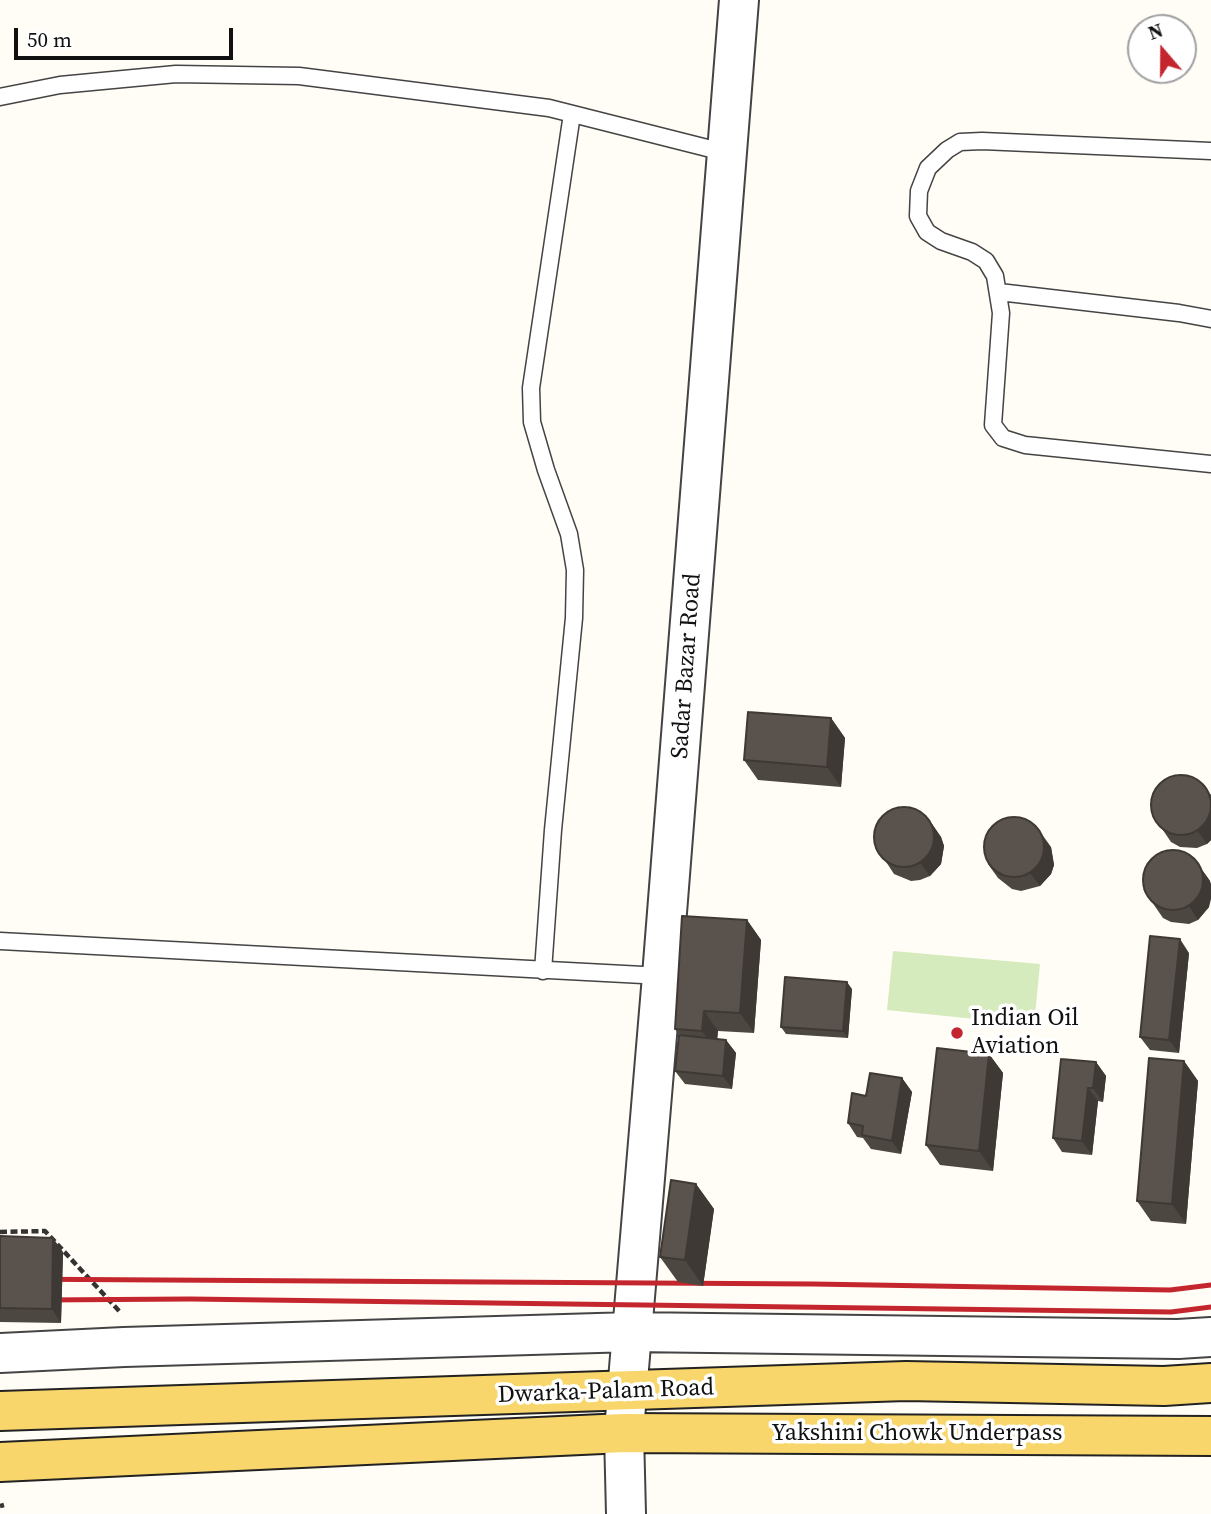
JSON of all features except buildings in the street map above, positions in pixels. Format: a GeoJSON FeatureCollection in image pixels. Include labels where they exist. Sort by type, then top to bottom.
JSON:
{"type":"FeatureCollection","features":[{"type":"Feature","properties":{"kind":"main road","name":"Dwarka-Palam Road"},"geometry":{"type":"LineString","coordinates":[[0,1411],[905,1381],[1164,1386],[1211,1383]]}},
{"type":"Feature","properties":{"kind":"main road","name":"Dwarka-Palam Road"},"geometry":{"type":"LineString","coordinates":[[0,1462],[624,1433]]}},
{"type":"Feature","properties":{"kind":"main road","name":"Yakshini Chowk Underpass"},"geometry":{"type":"LineString","coordinates":[[624,1433],[1211,1436]]}},
{"type":"Feature","properties":{"kind":"street","name":"Sadar Bazar Road"},"geometry":{"type":"LineString","coordinates":[[626,1514],[624,1433],[627,1392],[663,976],[739,0]]}},
{"type":"Feature","properties":{"kind":"street"},"geometry":{"type":"LineString","coordinates":[[0,1353],[632,1332],[1178,1339],[1211,1337]]}},
{"type":"Feature","properties":{"kind":"lane"},"geometry":{"type":"LineString","coordinates":[[0,97],[60,85],[176,74],[299,76],[549,108],[727,153]]}},
{"type":"Feature","properties":{"kind":"lane"},"geometry":{"type":"LineString","coordinates":[[543,971],[574,618],[575,570],[569,534],[532,422],[531,388],[572,114]]}},
{"type":"Feature","properties":{"kind":"lane"},"geometry":{"type":"LineString","coordinates":[[1211,151],[960,142],[928,168],[919,191],[918,216],[927,232],[986,261],[995,276],[1001,313],[993,425],[1003,438],[1025,445],[1211,464]]}},
{"type":"Feature","properties":{"kind":"lane"},"geometry":{"type":"LineString","coordinates":[[999,292],[1211,319]]}},
{"type":"Feature","properties":{"kind":"lane"},"geometry":{"type":"LineString","coordinates":[[0,941],[663,976]]}},
{"type":"Feature","properties":{"kind":"path"},"geometry":{"type":"LineString","coordinates":[[0,1232],[45,1231],[123,1315]]}},
{"type":"Feature","properties":{"kind":"green space"},"geometry":{"type":"Polygon","coordinates":[[[893,951],[1040,964],[1034,1025],[887,1010],[893,951]]]}},
{"type":"Feature","properties":{"kind":"railway"},"geometry":{"type":"LineString","coordinates":[[0,1279],[813,1284],[1170,1290],[1211,1285]]}},
{"type":"Feature","properties":{"kind":"railway"},"geometry":{"type":"LineString","coordinates":[[42,1300],[190,1299],[1171,1312],[1211,1307]]}},
{"type":"Feature","properties":{"kind":"place","name":"Indian Oil Aviation"},"geometry":{"type":"Point","coordinates":[957,1033]}}]}
